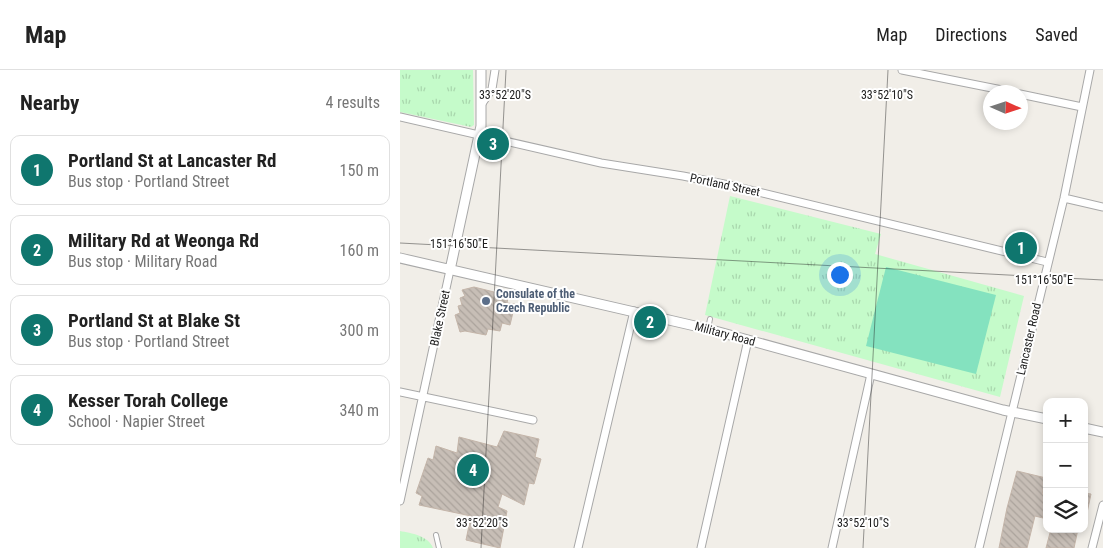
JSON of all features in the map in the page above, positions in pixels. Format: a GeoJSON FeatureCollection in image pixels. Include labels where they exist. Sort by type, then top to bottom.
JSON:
{"type":"FeatureCollection","features":[{"type":"Feature","properties":{"kind":"street","name":"Blake Street"},"geometry":{"type":"LineString","coordinates":[[400,500],[480,135],[481,70]]}},
{"type":"Feature","properties":{"kind":"street"},"geometry":{"type":"LineString","coordinates":[[481,106],[492,89],[495,70]]}},
{"type":"Feature","properties":{"kind":"street"},"geometry":{"type":"LineString","coordinates":[[902,70],[983,86]]}},
{"type":"Feature","properties":{"kind":"street"},"geometry":{"type":"LineString","coordinates":[[941,78],[943,70]]}},
{"type":"Feature","properties":{"kind":"street","name":"Lancaster Road"},"geometry":{"type":"LineString","coordinates":[[979,548],[1064,198],[1090,70]]}},
{"type":"Feature","properties":{"kind":"street"},"geometry":{"type":"LineString","coordinates":[[1028,96],[1082,107]]}},
{"type":"Feature","properties":{"kind":"street","name":"Portland Street"},"geometry":{"type":"LineString","coordinates":[[400,117],[601,163],[734,186],[1047,262]]}},
{"type":"Feature","properties":{"kind":"street"},"geometry":{"type":"LineString","coordinates":[[1064,198],[1103,207]]}},
{"type":"Feature","properties":{"kind":"street","name":"Military Road"},"geometry":{"type":"LineString","coordinates":[[400,258],[708,329],[1012,412],[1043,418]]}},
{"type":"Feature","properties":{"kind":"street"},"geometry":{"type":"LineString","coordinates":[[578,548],[634,311]]}},
{"type":"Feature","properties":{"kind":"street"},"geometry":{"type":"LineString","coordinates":[[702,548],[748,340]]}},
{"type":"Feature","properties":{"kind":"street"},"geometry":{"type":"LineString","coordinates":[[832,548],[871,374]]}},
{"type":"Feature","properties":{"kind":"street"},"geometry":{"type":"LineString","coordinates":[[400,392],[533,420]]}},
{"type":"Feature","properties":{"kind":"street"},"geometry":{"type":"LineString","coordinates":[[1088,429],[1103,432]]}},
{"type":"Feature","properties":{"kind":"street"},"geometry":{"type":"LineString","coordinates":[[1092,548],[1103,504]]}},
{"type":"Feature","properties":{"kind":"lane"},"geometry":{"type":"LineString","coordinates":[[708,329],[710,319]]}},
{"type":"Feature","properties":{"kind":"lane"},"geometry":{"type":"LineString","coordinates":[[436,535],[439,548]]}},
{"type":"Feature","properties":{"kind":"green space"},"geometry":{"type":"Polygon","coordinates":[[[400,70],[473,70],[474,125],[471,127],[400,112],[400,70]]]}},
{"type":"Feature","properties":{"kind":"green space"},"geometry":{"type":"Polygon","coordinates":[[[730,196],[881,234],[875,254],[1024,296],[1000,397],[705,315],[730,196]]]}},
{"type":"Feature","properties":{"kind":"green space"},"geometry":{"type":"Polygon","coordinates":[[[886,267],[996,295],[976,374],[866,346],[886,267]]]}},
{"type":"Feature","properties":{"kind":"green space"},"geometry":{"type":"Polygon","coordinates":[[[400,531],[424,538],[433,548],[400,548],[400,531]]]}},
{"type":"Feature","properties":{"kind":"building"},"geometry":{"type":"Polygon","coordinates":[[[474,287],[506,295],[505,298],[508,298],[507,303],[515,304],[510,325],[502,323],[500,331],[488,329],[486,335],[465,331],[460,332],[455,315],[460,313],[458,306],[462,305],[460,298],[465,296],[462,290],[474,287]]]}},
{"type":"Feature","properties":{"kind":"building"},"geometry":{"type":"Polygon","coordinates":[[[504,431],[539,439],[535,457],[541,459],[534,484],[529,483],[524,505],[502,494],[498,507],[507,511],[500,548],[466,540],[471,516],[419,505],[422,496],[416,493],[428,458],[433,460],[436,446],[457,453],[459,437],[497,447],[504,431]]]}},
{"type":"Feature","properties":{"kind":"building"},"geometry":{"type":"Polygon","coordinates":[[[1017,471],[1043,477],[1043,518],[1035,516],[1027,548],[999,548],[1017,471]]]}},
{"type":"Feature","properties":{"kind":"building"},"geometry":{"type":"Polygon","coordinates":[[[1088,494],[1091,494],[1088,508],[1088,494]]]}},
{"type":"Feature","properties":{"kind":"building"},"geometry":{"type":"Polygon","coordinates":[[[1050,533],[1077,533],[1074,548],[1046,548],[1050,533]]]}},
{"type":"Feature","properties":{"kind":"place","name":"Portland St at Blake St"},"geometry":{"type":"Point","coordinates":[493,144]}},
{"type":"Feature","properties":{"kind":"place","name":"Portland St at Lancaster Rd"},"geometry":{"type":"Point","coordinates":[1021,248]}},
{"type":"Feature","properties":{"kind":"place","name":"Consulate of the Czech Republic"},"geometry":{"type":"Point","coordinates":[486,301]}},
{"type":"Feature","properties":{"kind":"place","name":"Military Rd at Weonga Rd"},"geometry":{"type":"Point","coordinates":[650,322]}},
{"type":"Feature","properties":{"kind":"place","name":"Kesser Torah College"},"geometry":{"type":"Point","coordinates":[473,470]}}]}
